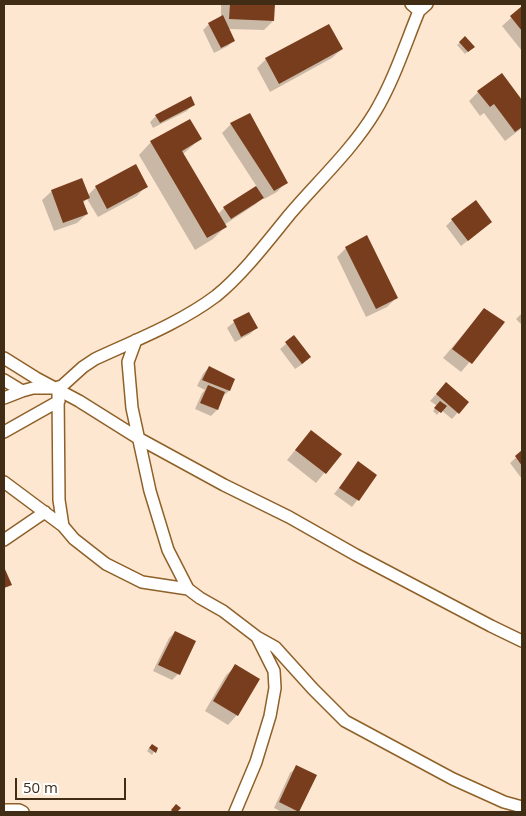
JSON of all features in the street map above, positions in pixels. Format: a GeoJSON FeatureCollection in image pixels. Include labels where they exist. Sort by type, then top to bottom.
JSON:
{"type":"FeatureCollection","features":[{"type":"Feature","properties":{"kind":"street"},"geometry":{"type":"LineString","coordinates":[[4,432],[57,393],[62,386],[89,363],[186,316],[217,295],[251,261],[293,210],[339,162],[375,112],[400,61],[419,6]]}},
{"type":"Feature","properties":{"kind":"street"},"geometry":{"type":"LineString","coordinates":[[136,340],[128,362],[128,378],[138,438],[150,491],[168,550],[188,589],[223,611],[256,637],[275,647],[345,721],[453,779],[504,802],[522,807]]}},
{"type":"Feature","properties":{"kind":"street"},"geometry":{"type":"LineString","coordinates":[[4,358],[57,393]]}},
{"type":"Feature","properties":{"kind":"street"},"geometry":{"type":"LineString","coordinates":[[4,380],[22,391]]}},
{"type":"Feature","properties":{"kind":"street"},"geometry":{"type":"LineString","coordinates":[[4,398],[33,388],[57,393],[79,401],[138,438],[224,485],[289,516],[356,555],[522,641]]}},
{"type":"Feature","properties":{"kind":"street"},"geometry":{"type":"LineString","coordinates":[[57,393],[59,500],[63,526]]}},
{"type":"Feature","properties":{"kind":"street"},"geometry":{"type":"LineString","coordinates":[[4,482],[63,526],[89,552],[126,576],[152,585],[188,589]]}},
{"type":"Feature","properties":{"kind":"street"},"geometry":{"type":"LineString","coordinates":[[4,540],[45,512]]}},
{"type":"Feature","properties":{"kind":"street"},"geometry":{"type":"LineString","coordinates":[[236,812],[256,762],[270,716],[275,688],[274,671],[256,637]]}},
{"type":"Feature","properties":{"kind":"street"},"geometry":{"type":"LineString","coordinates":[[4,810],[23,812]]}},
{"type":"Feature","properties":{"kind":"building"},"geometry":{"type":"Polygon","coordinates":[[[230,4],[275,4],[274,21],[229,19],[230,4]]]}},
{"type":"Feature","properties":{"kind":"building"},"geometry":{"type":"Polygon","coordinates":[[[522,6],[522,31],[510,16],[522,6]]]}},
{"type":"Feature","properties":{"kind":"building"},"geometry":{"type":"Polygon","coordinates":[[[223,15],[235,41],[221,48],[208,23],[223,15]]]}},
{"type":"Feature","properties":{"kind":"building"},"geometry":{"type":"Polygon","coordinates":[[[329,24],[343,49],[279,84],[265,58],[329,24]]]}},
{"type":"Feature","properties":{"kind":"building"},"geometry":{"type":"Polygon","coordinates":[[[465,36],[475,47],[468,52],[459,42],[465,36]]]}},
{"type":"Feature","properties":{"kind":"building"},"geometry":{"type":"Polygon","coordinates":[[[502,73],[522,100],[522,127],[515,132],[494,104],[490,107],[477,91],[502,73]]]}},
{"type":"Feature","properties":{"kind":"building"},"geometry":{"type":"Polygon","coordinates":[[[191,96],[195,105],[160,123],[155,115],[191,96]]]}},
{"type":"Feature","properties":{"kind":"building"},"geometry":{"type":"Polygon","coordinates":[[[250,113],[288,183],[274,191],[230,123],[250,113]]]}},
{"type":"Feature","properties":{"kind":"building"},"geometry":{"type":"Polygon","coordinates":[[[190,119],[202,139],[182,151],[227,227],[207,238],[150,141],[190,119]]]}},
{"type":"Feature","properties":{"kind":"building"},"geometry":{"type":"Polygon","coordinates":[[[136,164],[148,187],[107,209],[95,186],[136,164]]]}},
{"type":"Feature","properties":{"kind":"building"},"geometry":{"type":"Polygon","coordinates":[[[82,178],[90,198],[83,201],[88,214],[63,223],[51,190],[82,178]]]}},
{"type":"Feature","properties":{"kind":"building"},"geometry":{"type":"Polygon","coordinates":[[[256,186],[264,198],[231,219],[223,207],[256,186]]]}},
{"type":"Feature","properties":{"kind":"building"},"geometry":{"type":"Polygon","coordinates":[[[476,200],[492,222],[468,241],[451,219],[476,200]]]}},
{"type":"Feature","properties":{"kind":"building"},"geometry":{"type":"Polygon","coordinates":[[[367,235],[398,298],[376,309],[345,247],[367,235]]]}},
{"type":"Feature","properties":{"kind":"building"},"geometry":{"type":"Polygon","coordinates":[[[484,308],[505,322],[472,364],[452,349],[484,308]]]}},
{"type":"Feature","properties":{"kind":"building"},"geometry":{"type":"Polygon","coordinates":[[[249,312],[258,328],[241,337],[233,320],[249,312]]]}},
{"type":"Feature","properties":{"kind":"building"},"geometry":{"type":"Polygon","coordinates":[[[294,335],[311,357],[302,364],[285,342],[294,335]]]}},
{"type":"Feature","properties":{"kind":"building"},"geometry":{"type":"Polygon","coordinates":[[[209,366],[235,379],[230,391],[202,380],[209,366]]]}},
{"type":"Feature","properties":{"kind":"building"},"geometry":{"type":"Polygon","coordinates":[[[446,382],[469,402],[459,414],[436,394],[446,382]]]}},
{"type":"Feature","properties":{"kind":"building"},"geometry":{"type":"Polygon","coordinates":[[[208,385],[225,392],[218,410],[200,403],[208,385]]]}},
{"type":"Feature","properties":{"kind":"building"},"geometry":{"type":"Polygon","coordinates":[[[440,401],[447,406],[441,413],[434,408],[440,401]]]}},
{"type":"Feature","properties":{"kind":"building"},"geometry":{"type":"Polygon","coordinates":[[[311,430],[342,454],[326,474],[295,450],[311,430]]]}},
{"type":"Feature","properties":{"kind":"building"},"geometry":{"type":"Polygon","coordinates":[[[522,450],[522,466],[515,456],[522,450]]]}},
{"type":"Feature","properties":{"kind":"building"},"geometry":{"type":"Polygon","coordinates":[[[358,461],[377,475],[359,501],[339,488],[358,461]]]}},
{"type":"Feature","properties":{"kind":"building"},"geometry":{"type":"Polygon","coordinates":[[[4,567],[12,585],[4,588],[4,567]]]}},
{"type":"Feature","properties":{"kind":"building"},"geometry":{"type":"Polygon","coordinates":[[[175,631],[196,641],[180,675],[158,665],[175,631]]]}},
{"type":"Feature","properties":{"kind":"building"},"geometry":{"type":"Polygon","coordinates":[[[235,664],[260,679],[238,716],[213,701],[235,664]]]}},
{"type":"Feature","properties":{"kind":"building"},"geometry":{"type":"Polygon","coordinates":[[[152,744],[158,748],[156,753],[149,748],[152,744]]]}},
{"type":"Feature","properties":{"kind":"building"},"geometry":{"type":"Polygon","coordinates":[[[296,765],[317,775],[299,812],[279,802],[296,765]]]}},
{"type":"Feature","properties":{"kind":"building"},"geometry":{"type":"Polygon","coordinates":[[[176,804],[181,808],[177,812],[173,812],[171,810],[176,804]]]}}]}
